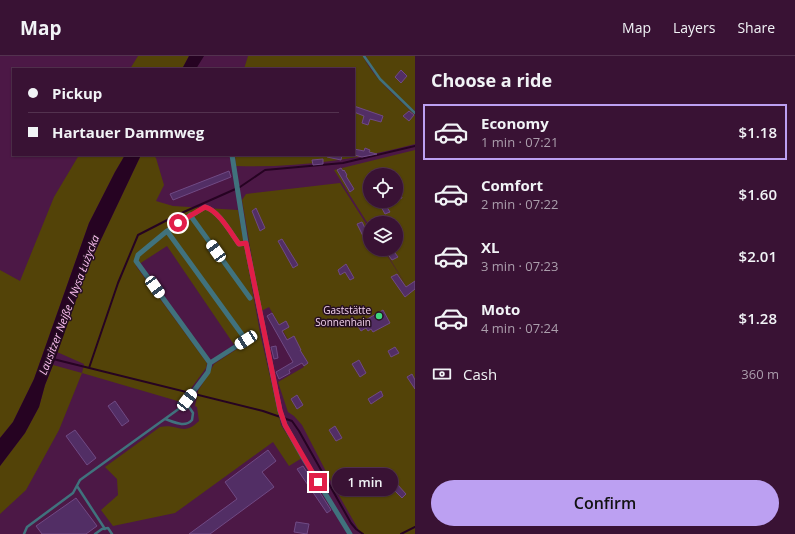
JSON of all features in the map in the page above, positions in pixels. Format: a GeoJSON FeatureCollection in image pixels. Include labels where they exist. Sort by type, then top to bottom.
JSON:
{"type":"FeatureCollection","features":[{"type":"Feature","properties":{"kind":"street"},"geometry":{"type":"LineString","coordinates":[[232,156],[246,243],[281,413],[304,459],[350,534]]}},
{"type":"Feature","properties":{"kind":"street"},"geometry":{"type":"LineString","coordinates":[[210,363],[136,261],[138,255],[167,232],[190,215],[205,207],[215,212],[239,244],[246,243]]}},
{"type":"Feature","properties":{"kind":"street"},"geometry":{"type":"LineString","coordinates":[[190,215],[250,298]]}},
{"type":"Feature","properties":{"kind":"street"},"geometry":{"type":"LineString","coordinates":[[167,232],[246,340],[210,363],[208,372],[187,400]]}},
{"type":"Feature","properties":{"kind":"lane"},"geometry":{"type":"LineString","coordinates":[[364,56],[380,79],[415,113]]}},
{"type":"Feature","properties":{"kind":"lane"},"geometry":{"type":"LineString","coordinates":[[24,534],[27,527],[74,493],[80,480],[180,408],[189,407],[193,413],[192,420],[188,424],[165,419]]}},
{"type":"Feature","properties":{"kind":"lane"},"geometry":{"type":"LineString","coordinates":[[77,486],[105,529]]}},
{"type":"Feature","properties":{"kind":"lane"},"geometry":{"type":"LineString","coordinates":[[95,534],[102,529],[108,528],[112,534]]}},
{"type":"Feature","properties":{"kind":"shaded area"},"geometry":{"type":"Polygon","coordinates":[[[138,56],[189,56],[183,68],[131,68],[138,56]]]}},
{"type":"Feature","properties":{"kind":"shaded area"},"geometry":{"type":"Polygon","coordinates":[[[248,56],[363,56],[380,80],[415,115],[415,144],[393,150],[326,162],[281,166],[236,166],[235,156],[355,156],[355,68],[244,68],[248,56]]]}},
{"type":"Feature","properties":{"kind":"shaded area"},"geometry":{"type":"Polygon","coordinates":[[[366,56],[415,56],[415,111],[381,79],[375,72],[366,56]]]}},
{"type":"Feature","properties":{"kind":"shaded area"},"geometry":{"type":"Polygon","coordinates":[[[415,150],[415,534],[361,534],[333,485],[302,425],[288,412],[278,382],[304,367],[269,307],[261,311],[242,200],[246,194],[340,183],[363,219],[363,256],[387,256],[409,290],[388,256],[403,256],[403,216],[363,216],[334,170],[415,150]]]}},
{"type":"Feature","properties":{"kind":"shaded area"},"geometry":{"type":"Polygon","coordinates":[[[78,156],[124,156],[89,223],[34,379],[13,422],[0,438],[0,270],[20,281],[54,197],[78,156]]]}},
{"type":"Feature","properties":{"kind":"shaded area"},"geometry":{"type":"Polygon","coordinates":[[[141,156],[154,156],[156,158],[164,185],[156,201],[173,206],[238,210],[260,333],[281,425],[302,458],[289,466],[273,442],[175,513],[113,526],[101,510],[118,495],[117,479],[105,467],[160,427],[166,426],[184,429],[193,426],[199,421],[197,407],[195,406],[198,391],[214,364],[237,349],[167,246],[136,266],[207,363],[206,368],[181,402],[82,373],[84,364],[57,352],[87,269],[141,156]]]}},
{"type":"Feature","properties":{"kind":"shaded area"},"geometry":{"type":"Polygon","coordinates":[[[53,365],[82,373],[59,430],[26,490],[0,514],[0,466],[25,433],[39,407],[45,385],[53,365]]]}},
{"type":"Feature","properties":{"kind":"water"},"geometry":{"type":"Polygon","coordinates":[[[189,56],[204,56],[197,68],[183,68],[189,56]]]}},
{"type":"Feature","properties":{"kind":"water","name":"Lausitzer Neiße / Nysa Łużycka"},"geometry":{"type":"Polygon","coordinates":[[[124,156],[141,156],[87,269],[45,385],[39,407],[25,433],[0,466],[0,438],[13,422],[34,379],[89,223],[124,156]]]}},
{"type":"Feature","properties":{"kind":"building"},"geometry":{"type":"Polygon","coordinates":[[[401,70],[407,76],[401,83],[395,77],[401,70]]]}},
{"type":"Feature","properties":{"kind":"building"},"geometry":{"type":"Polygon","coordinates":[[[355,106],[383,116],[381,122],[370,119],[368,125],[362,123],[364,116],[355,112],[355,106]]]}},
{"type":"Feature","properties":{"kind":"building"},"geometry":{"type":"Polygon","coordinates":[[[409,111],[414,115],[409,121],[403,116],[409,111]]]}},
{"type":"Feature","properties":{"kind":"building"},"geometry":{"type":"Polygon","coordinates":[[[365,148],[370,150],[369,152],[377,154],[362,157],[355,155],[355,149],[364,151],[365,148]]]}},
{"type":"Feature","properties":{"kind":"building"},"geometry":{"type":"Polygon","coordinates":[[[327,156],[342,156],[341,160],[327,156]]]}},
{"type":"Feature","properties":{"kind":"building"},"geometry":{"type":"Polygon","coordinates":[[[323,159],[323,164],[313,165],[312,160],[323,159]]]}},
{"type":"Feature","properties":{"kind":"building"},"geometry":{"type":"Polygon","coordinates":[[[341,168],[343,171],[344,170],[354,189],[350,192],[337,170],[341,168]]]}},
{"type":"Feature","properties":{"kind":"building"},"geometry":{"type":"Polygon","coordinates":[[[229,171],[231,177],[173,200],[170,194],[229,171]]]}},
{"type":"Feature","properties":{"kind":"building"},"geometry":{"type":"Polygon","coordinates":[[[256,208],[265,228],[260,231],[252,211],[256,208]]]}},
{"type":"Feature","properties":{"kind":"building"},"geometry":{"type":"Polygon","coordinates":[[[382,208],[387,208],[390,212],[385,214],[382,208]]]}},
{"type":"Feature","properties":{"kind":"building"},"geometry":{"type":"Polygon","coordinates":[[[362,222],[363,224],[363,236],[357,224],[362,222]]]}},
{"type":"Feature","properties":{"kind":"building"},"geometry":{"type":"Polygon","coordinates":[[[282,239],[298,265],[293,268],[278,241],[282,239]]]}},
{"type":"Feature","properties":{"kind":"building"},"geometry":{"type":"Polygon","coordinates":[[[389,256],[398,257],[392,260],[389,256]]]}},
{"type":"Feature","properties":{"kind":"building"},"geometry":{"type":"Polygon","coordinates":[[[346,264],[354,278],[350,280],[345,272],[340,275],[338,270],[346,264]]]}},
{"type":"Feature","properties":{"kind":"building"},"geometry":{"type":"Polygon","coordinates":[[[397,274],[406,287],[415,281],[415,289],[405,297],[391,277],[397,274]]]}},
{"type":"Feature","properties":{"kind":"building","name":"Gaststätte Sonnenhain"},"geometry":{"type":"Polygon","coordinates":[[[383,310],[390,323],[373,332],[371,329],[368,331],[366,328],[361,331],[357,325],[383,310]]]}},
{"type":"Feature","properties":{"kind":"building"},"geometry":{"type":"Polygon","coordinates":[[[272,313],[279,325],[286,321],[289,327],[282,331],[287,340],[294,336],[308,363],[304,366],[302,363],[289,370],[290,373],[279,379],[276,372],[293,362],[267,316],[272,313]]]}},
{"type":"Feature","properties":{"kind":"building"},"geometry":{"type":"Polygon","coordinates":[[[276,346],[278,358],[274,359],[271,347],[276,346]]]}},
{"type":"Feature","properties":{"kind":"building"},"geometry":{"type":"Polygon","coordinates":[[[395,347],[399,353],[391,357],[388,351],[395,347]]]}},
{"type":"Feature","properties":{"kind":"building"},"geometry":{"type":"Polygon","coordinates":[[[359,360],[366,373],[360,377],[352,364],[359,360]]]}},
{"type":"Feature","properties":{"kind":"building"},"geometry":{"type":"Polygon","coordinates":[[[412,374],[415,380],[415,389],[407,377],[412,374]]]}},
{"type":"Feature","properties":{"kind":"building"},"geometry":{"type":"Polygon","coordinates":[[[381,391],[383,396],[371,404],[368,399],[381,391]]]}},
{"type":"Feature","properties":{"kind":"building"},"geometry":{"type":"Polygon","coordinates":[[[297,395],[303,405],[297,409],[291,399],[297,395]]]}},
{"type":"Feature","properties":{"kind":"building"},"geometry":{"type":"Polygon","coordinates":[[[115,401],[129,421],[122,426],[108,406],[115,401]]]}},
{"type":"Feature","properties":{"kind":"building"},"geometry":{"type":"Polygon","coordinates":[[[335,426],[342,438],[336,441],[329,430],[335,426]]]}},
{"type":"Feature","properties":{"kind":"building"},"geometry":{"type":"Polygon","coordinates":[[[75,430],[96,458],[87,465],[66,436],[75,430]]]}},
{"type":"Feature","properties":{"kind":"building"},"geometry":{"type":"Polygon","coordinates":[[[268,450],[276,461],[262,472],[274,487],[210,534],[189,534],[237,499],[225,482],[268,450]]]}},
{"type":"Feature","properties":{"kind":"building"},"geometry":{"type":"Polygon","coordinates":[[[303,466],[331,510],[327,513],[297,469],[303,466]]]}},
{"type":"Feature","properties":{"kind":"building"},"geometry":{"type":"Polygon","coordinates":[[[397,484],[406,494],[402,498],[392,488],[397,484]]]}},
{"type":"Feature","properties":{"kind":"building"},"geometry":{"type":"Polygon","coordinates":[[[76,498],[97,526],[86,534],[42,534],[36,526],[76,498]]]}},
{"type":"Feature","properties":{"kind":"building"},"geometry":{"type":"Polygon","coordinates":[[[296,522],[309,524],[307,534],[294,532],[296,522]]]}},
{"type":"Feature","properties":{"kind":"waterway"},"geometry":{"type":"LineString","coordinates":[[89,368],[118,283],[138,235],[177,215],[240,187],[265,170],[343,163],[415,146]]}},
{"type":"Feature","properties":{"kind":"waterway","name":"Lausitzer Neiße / Nysa Łużycka"},"geometry":{"type":"LineString","coordinates":[[53,359],[263,411],[292,421],[351,523],[363,534]]}},
{"type":"Feature","properties":{"kind":"waterway"},"geometry":{"type":"LineString","coordinates":[[401,534],[415,527]]}},
{"type":"Feature","properties":{"kind":"place","name":"Gaststätte Sonnenhain"},"geometry":{"type":"Point","coordinates":[379,316]}},
{"type":"Feature","properties":{"kind":"route"},"geometry":{"type":"LineString","coordinates":[[178,223],[205,207],[209,208],[215,212],[239,244],[246,243],[280,410],[285,425],[318,482]]}}]}
